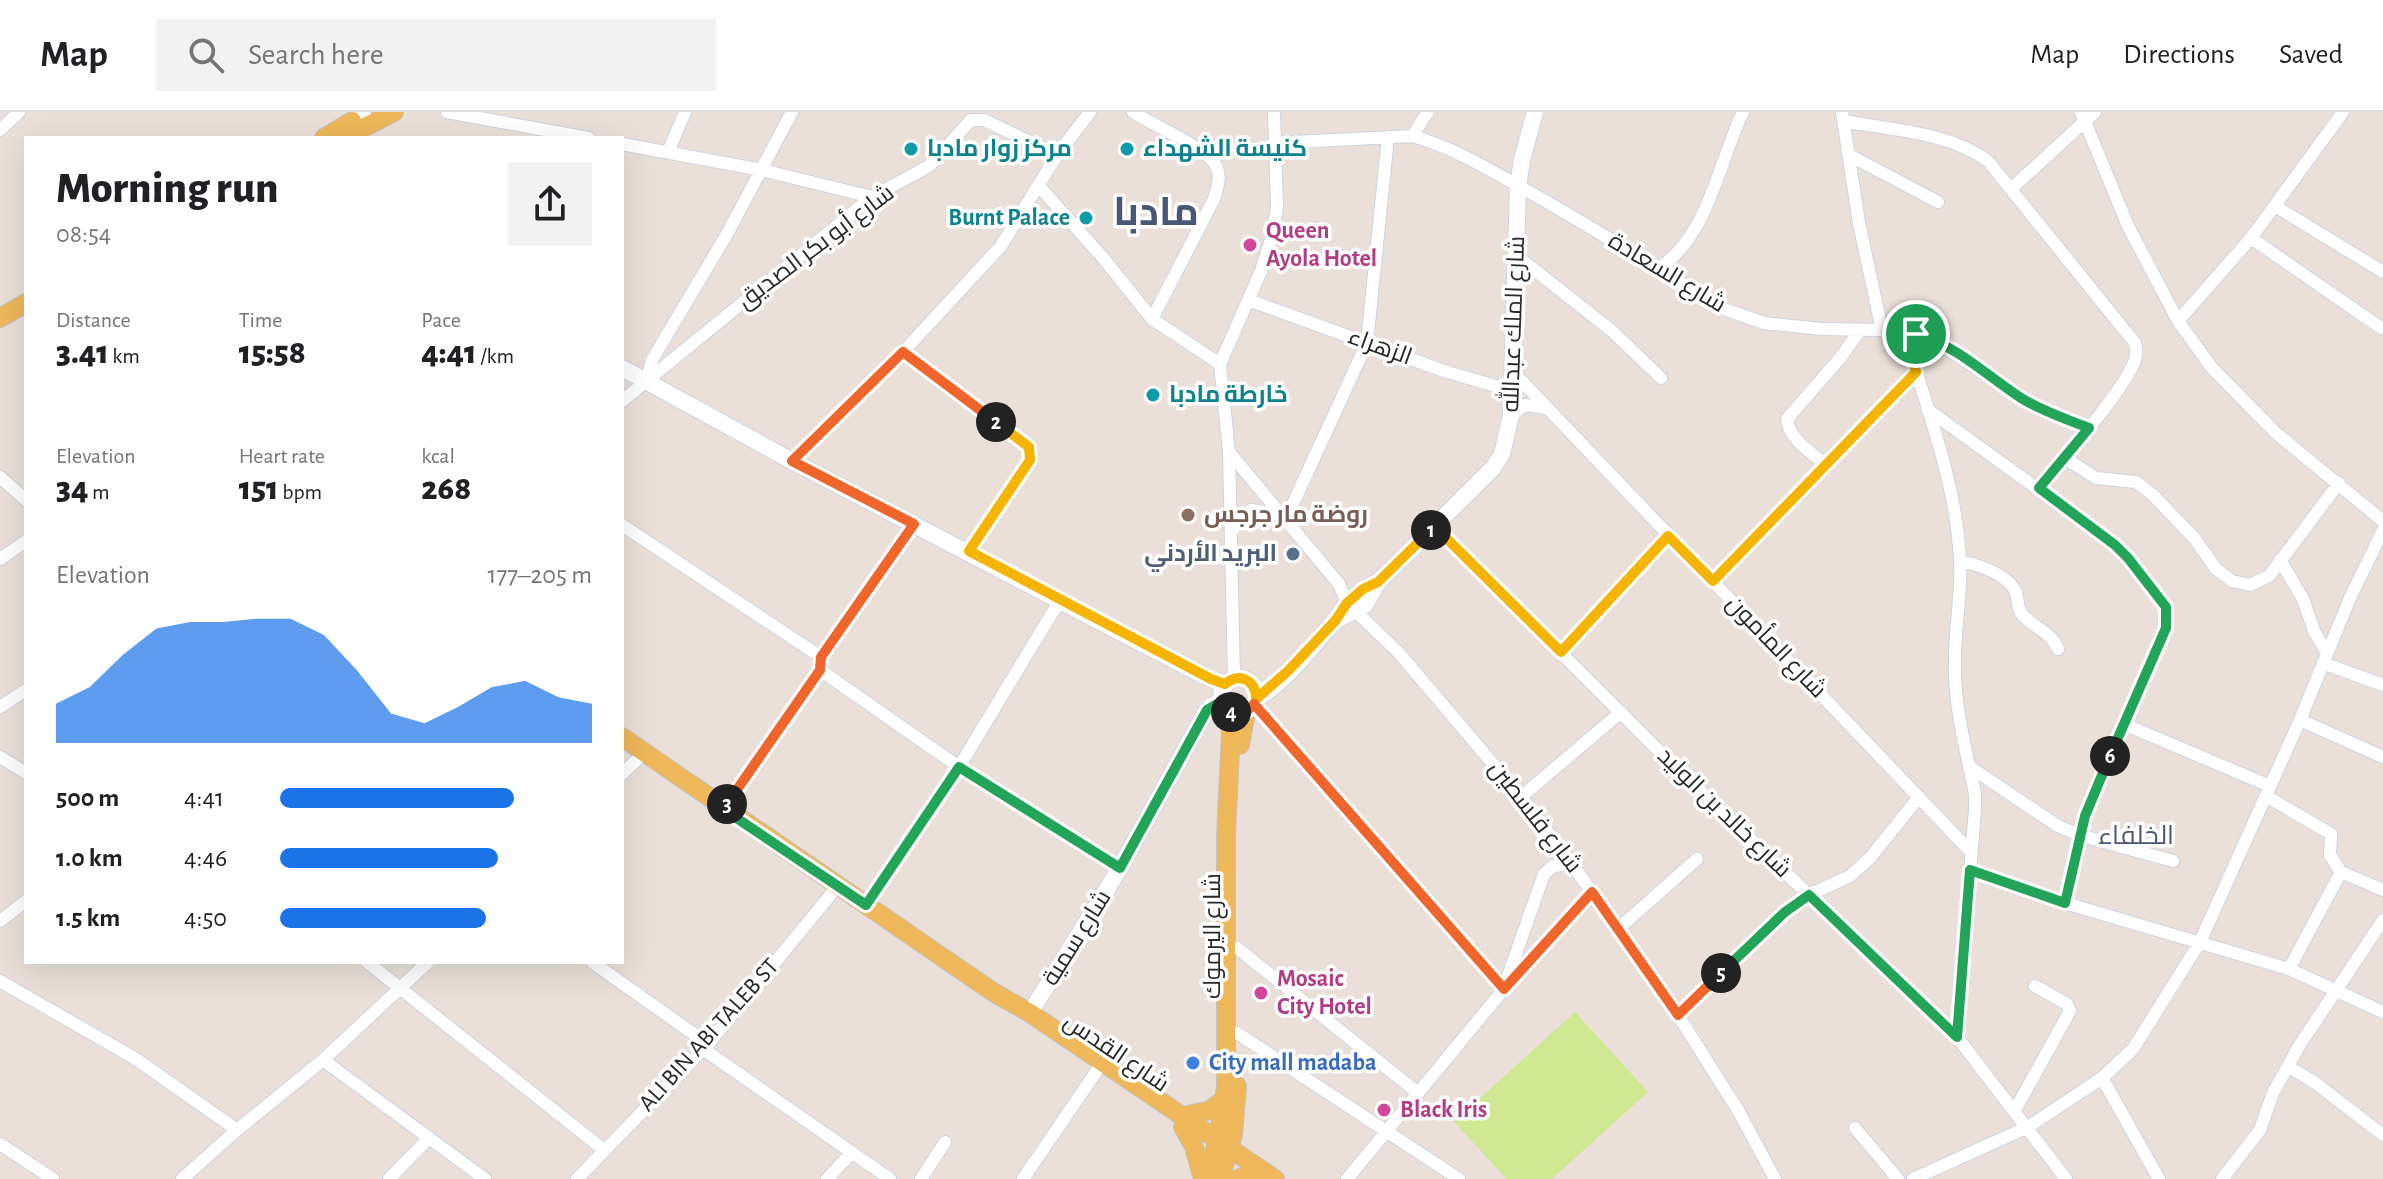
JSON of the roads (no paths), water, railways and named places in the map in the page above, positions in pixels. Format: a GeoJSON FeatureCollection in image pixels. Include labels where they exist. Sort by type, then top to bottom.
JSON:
{"type":"FeatureCollection","features":[{"type":"Feature","properties":{"kind":"main road"},"geometry":{"type":"LineString","coordinates":[[348,136],[394,112]]}},
{"type":"Feature","properties":{"kind":"main road"},"geometry":{"type":"LineString","coordinates":[[327,136],[363,113]]}},
{"type":"Feature","properties":{"kind":"main road","name":"شارع الملك عبدالله"},"geometry":{"type":"LineString","coordinates":[[1356,604],[1493,468],[1502,454],[1513,391],[1518,186],[1530,114]]}},
{"type":"Feature","properties":{"kind":"main road"},"geometry":{"type":"LineString","coordinates":[[0,318],[24,304]]}},
{"type":"Feature","properties":{"kind":"main road"},"geometry":{"type":"LineString","coordinates":[[0,331],[24,319]]}},
{"type":"Feature","properties":{"kind":"main road"},"geometry":{"type":"LineString","coordinates":[[624,369],[792,461],[1200,674],[1230,681],[1246,679],[1251,683],[1241,705]]}},
{"type":"Feature","properties":{"kind":"main road"},"geometry":{"type":"LineString","coordinates":[[1241,705],[1288,671],[1335,621],[1356,604]]}},
{"type":"Feature","properties":{"kind":"main road"},"geometry":{"type":"LineString","coordinates":[[1230,681],[1221,691],[1241,705]]}},
{"type":"Feature","properties":{"kind":"main road","name":"شارع سمية"},"geometry":{"type":"LineString","coordinates":[[1028,1017],[1120,868],[1204,715],[1211,706],[1241,705]]}},
{"type":"Feature","properties":{"kind":"main road","name":"شارع اليرموك"},"geometry":{"type":"LineString","coordinates":[[1222,1149],[1236,1123],[1241,705]]}},
{"type":"Feature","properties":{"kind":"main road","name":"شارع اليرموك"},"geometry":{"type":"LineString","coordinates":[[1222,1149],[1226,836],[1231,732],[1241,705]]}},
{"type":"Feature","properties":{"kind":"main road","name":"شارع القدس"},"geometry":{"type":"LineString","coordinates":[[624,738],[993,992],[1098,1069],[1117,1077]]}},
{"type":"Feature","properties":{"kind":"main road","name":"شارع القدس"},"geometry":{"type":"LineString","coordinates":[[1028,1017],[1222,1149],[1256,1176]]}},
{"type":"Feature","properties":{"kind":"main road"},"geometry":{"type":"LineString","coordinates":[[1204,1179],[1183,1122],[1210,1110],[1225,1099]]}},
{"type":"Feature","properties":{"kind":"main road"},"geometry":{"type":"LineString","coordinates":[[1236,1123],[1256,1176]]}},
{"type":"Feature","properties":{"kind":"main road"},"geometry":{"type":"LineString","coordinates":[[1204,1179],[1222,1149]]}},
{"type":"Feature","properties":{"kind":"main road"},"geometry":{"type":"LineString","coordinates":[[1220,1179],[1222,1149]]}},
{"type":"Feature","properties":{"kind":"street"},"geometry":{"type":"LineString","coordinates":[[0,130],[19,112]]}},
{"type":"Feature","properties":{"kind":"street"},"geometry":{"type":"LineString","coordinates":[[447,112],[576,136]]}},
{"type":"Feature","properties":{"kind":"street"},"geometry":{"type":"LineString","coordinates":[[668,152],[685,112]]}},
{"type":"Feature","properties":{"kind":"street"},"geometry":{"type":"LineString","coordinates":[[646,381],[652,360],[792,112]]}},
{"type":"Feature","properties":{"kind":"street"},"geometry":{"type":"LineString","coordinates":[[792,461],[903,352],[1001,246],[1057,155],[1090,112]]}},
{"type":"Feature","properties":{"kind":"street"},"geometry":{"type":"LineString","coordinates":[[1134,112],[1159,129],[1206,152],[1217,166],[1219,178],[1214,199],[1152,319]]}},
{"type":"Feature","properties":{"kind":"street"},"geometry":{"type":"LineString","coordinates":[[1274,143],[1412,136],[1428,112]]}},
{"type":"Feature","properties":{"kind":"street"},"geometry":{"type":"LineString","coordinates":[[1658,269],[1680,252],[1696,225],[1743,112]]}},
{"type":"Feature","properties":{"kind":"street"},"geometry":{"type":"LineString","coordinates":[[2011,189],[2083,117],[2095,112]]}},
{"type":"Feature","properties":{"kind":"street"},"geometry":{"type":"LineString","coordinates":[[2178,321],[2251,238],[2343,112]]}},
{"type":"Feature","properties":{"kind":"street"},"geometry":{"type":"LineString","coordinates":[[1230,681],[1229,452],[1220,364],[1261,271],[1275,223],[1277,194],[1270,114]]}},
{"type":"Feature","properties":{"kind":"street"},"geometry":{"type":"LineString","coordinates":[[1882,330],[1859,223],[1843,116],[1967,148],[1988,161],[2135,343],[2133,366],[2089,428],[2039,488]]}},
{"type":"Feature","properties":{"kind":"street"},"geometry":{"type":"LineString","coordinates":[[2083,117],[2128,226],[2178,321],[2212,368],[2277,434],[2383,521]]}},
{"type":"Feature","properties":{"kind":"street","name":"شارع أبو بكر الصديق"},"geometry":{"type":"LineString","coordinates":[[624,399],[872,197],[929,166],[966,125],[977,118],[1057,155]]}},
{"type":"Feature","properties":{"kind":"street"},"geometry":{"type":"LineString","coordinates":[[503,136],[507,124]]}},
{"type":"Feature","properties":{"kind":"street","name":"شارع السعادة"},"geometry":{"type":"LineString","coordinates":[[1412,136],[1431,141],[1467,158],[1721,308],[1744,318],[1786,326],[1882,330],[1933,339],[2022,399],[2089,428]]}},
{"type":"Feature","properties":{"kind":"street"},"geometry":{"type":"LineString","coordinates":[[1231,534],[1240,519],[1251,510],[1282,518],[1367,343],[1388,137]]}},
{"type":"Feature","properties":{"kind":"street"},"geometry":{"type":"LineString","coordinates":[[624,144],[762,170],[872,197]]}},
{"type":"Feature","properties":{"kind":"street"},"geometry":{"type":"LineString","coordinates":[[1849,155],[1938,202]]}},
{"type":"Feature","properties":{"kind":"street"},"geometry":{"type":"LineString","coordinates":[[1039,186],[1152,319],[1220,364]]}},
{"type":"Feature","properties":{"kind":"street"},"geometry":{"type":"LineString","coordinates":[[2275,206],[2383,272]]}},
{"type":"Feature","properties":{"kind":"street"},"geometry":{"type":"LineString","coordinates":[[2251,238],[2381,328]]}},
{"type":"Feature","properties":{"kind":"street"},"geometry":{"type":"LineString","coordinates":[[1517,256],[1612,331],[1661,378]]}},
{"type":"Feature","properties":{"kind":"street","name":"الزهراء"},"geometry":{"type":"LineString","coordinates":[[1248,300],[1459,376],[1513,391]]}},
{"type":"Feature","properties":{"kind":"street"},"geometry":{"type":"LineString","coordinates":[[1826,465],[1789,431],[1787,419],[1841,357],[1860,330]]}},
{"type":"Feature","properties":{"kind":"street"},"geometry":{"type":"LineString","coordinates":[[1905,333],[1950,494],[1960,561],[1954,671],[1975,794],[1957,1037]]}},
{"type":"Feature","properties":{"kind":"street"},"geometry":{"type":"LineString","coordinates":[[903,352],[1029,447],[1031,453],[1030,460],[969,551]]}},
{"type":"Feature","properties":{"kind":"street","name":"شارع المأمون"},"geometry":{"type":"LineString","coordinates":[[1513,372],[1971,852]]}},
{"type":"Feature","properties":{"kind":"street"},"geometry":{"type":"LineString","coordinates":[[1713,581],[1916,372]]}},
{"type":"Feature","properties":{"kind":"street"},"geometry":{"type":"LineString","coordinates":[[1511,415],[1525,405],[1547,408]]}},
{"type":"Feature","properties":{"kind":"street"},"geometry":{"type":"LineString","coordinates":[[1927,409],[2115,545],[2166,607],[2166,628],[2079,835],[2065,903]]}},
{"type":"Feature","properties":{"kind":"street","name":"شارع فلسطين"},"geometry":{"type":"LineString","coordinates":[[1229,452],[1521,797],[1572,864],[1678,1015],[1739,1112],[1772,1174]]}},
{"type":"Feature","properties":{"kind":"street"},"geometry":{"type":"LineString","coordinates":[[2065,458],[2096,478],[2136,482],[2152,494],[2195,539],[2216,569],[2232,581],[2244,585],[2260,582],[2269,576],[2339,483]]}},
{"type":"Feature","properties":{"kind":"street"},"geometry":{"type":"LineString","coordinates":[[0,477],[24,498]]}},
{"type":"Feature","properties":{"kind":"street"},"geometry":{"type":"LineString","coordinates":[[723,809],[914,524]]}},
{"type":"Feature","properties":{"kind":"street"},"geometry":{"type":"LineString","coordinates":[[624,526],[820,663],[959,767],[1120,868]]}},
{"type":"Feature","properties":{"kind":"street","name":"شارع خالد بن الوليد"},"geometry":{"type":"LineString","coordinates":[[1434,526],[1957,1037],[2066,1179]]}},
{"type":"Feature","properties":{"kind":"street"},"geometry":{"type":"LineString","coordinates":[[1913,1179],[2028,1127],[2102,1078],[2133,1049],[2200,942],[2383,530]]}},
{"type":"Feature","properties":{"kind":"street"},"geometry":{"type":"LineString","coordinates":[[1561,652],[1668,536]]}},
{"type":"Feature","properties":{"kind":"street"},"geometry":{"type":"LineString","coordinates":[[0,559],[24,542]]}},
{"type":"Feature","properties":{"kind":"street"},"geometry":{"type":"LineString","coordinates":[[2280,560],[2303,599],[2325,658],[2383,685]]}},
{"type":"Feature","properties":{"kind":"street"},"geometry":{"type":"LineString","coordinates":[[1960,561],[1995,572],[2006,581],[2015,590],[2021,614],[2053,639],[2058,649]]}},
{"type":"Feature","properties":{"kind":"street"},"geometry":{"type":"LineString","coordinates":[[866,905],[959,767],[1060,600]]}},
{"type":"Feature","properties":{"kind":"street"},"geometry":{"type":"LineString","coordinates":[[0,707],[24,691]]}},
{"type":"Feature","properties":{"kind":"street"},"geometry":{"type":"LineString","coordinates":[[1241,705],[1504,989]]}},
{"type":"Feature","properties":{"kind":"street"},"geometry":{"type":"LineString","coordinates":[[1521,797],[1621,712]]}},
{"type":"Feature","properties":{"kind":"street"},"geometry":{"type":"LineString","coordinates":[[2300,720],[2383,757]]}},
{"type":"Feature","properties":{"kind":"street"},"geometry":{"type":"LineString","coordinates":[[2126,725],[2268,791],[2331,834],[2330,855],[2341,872],[2383,890]]}},
{"type":"Feature","properties":{"kind":"street"},"geometry":{"type":"LineString","coordinates":[[624,772],[644,753]]}},
{"type":"Feature","properties":{"kind":"street"},"geometry":{"type":"LineString","coordinates":[[0,757],[24,772]]}},
{"type":"Feature","properties":{"kind":"street"},"geometry":{"type":"LineString","coordinates":[[1970,767],[2042,817],[2079,835],[2173,861]]}},
{"type":"Feature","properties":{"kind":"street"},"geometry":{"type":"LineString","coordinates":[[1678,1015],[1785,912],[1809,895],[1850,876],[1870,858],[1919,797]]}},
{"type":"Feature","properties":{"kind":"street"},"geometry":{"type":"LineString","coordinates":[[1618,929],[1697,859]]}},
{"type":"Feature","properties":{"kind":"street"},"geometry":{"type":"LineString","coordinates":[[1504,989],[1544,874],[1553,866],[1572,864]]}},
{"type":"Feature","properties":{"kind":"street"},"geometry":{"type":"LineString","coordinates":[[1970,870],[2065,903],[2289,969],[2383,1012]]}},
{"type":"Feature","properties":{"kind":"street"},"geometry":{"type":"LineString","coordinates":[[2289,969],[2341,872]]}},
{"type":"Feature","properties":{"kind":"street","name":"ALI BIN ABI TALEB ST"},"geometry":{"type":"LineString","coordinates":[[577,1179],[705,1046],[837,887]]}},
{"type":"Feature","properties":{"kind":"street"},"geometry":{"type":"LineString","coordinates":[[1347,1179],[1504,989],[1592,892]]}},
{"type":"Feature","properties":{"kind":"street"},"geometry":{"type":"LineString","coordinates":[[0,921],[24,903]]}},
{"type":"Feature","properties":{"kind":"street"},"geometry":{"type":"LineString","coordinates":[[2222,1179],[2260,1130],[2273,1093],[2299,1046],[2383,920]]}},
{"type":"Feature","properties":{"kind":"street"},"geometry":{"type":"LineString","coordinates":[[1237,948],[1418,1093]]}},
{"type":"Feature","properties":{"kind":"street"},"geometry":{"type":"LineString","coordinates":[[369,964],[604,1150]]}},
{"type":"Feature","properties":{"kind":"street"},"geometry":{"type":"LineString","coordinates":[[182,1179],[323,1060],[426,964]]}},
{"type":"Feature","properties":{"kind":"street"},"geometry":{"type":"LineString","coordinates":[[595,964],[890,1179]]}},
{"type":"Feature","properties":{"kind":"street"},"geometry":{"type":"LineString","coordinates":[[0,981],[136,1059],[237,1130]]}},
{"type":"Feature","properties":{"kind":"street"},"geometry":{"type":"LineString","coordinates":[[2015,1110],[2070,1011],[2067,1004],[2035,986]]}},
{"type":"Feature","properties":{"kind":"street"},"geometry":{"type":"LineString","coordinates":[[1237,1033],[1459,1179]]}},
{"type":"Feature","properties":{"kind":"street"},"geometry":{"type":"LineString","coordinates":[[323,1060],[485,1179]]}},
{"type":"Feature","properties":{"kind":"street"},"geometry":{"type":"LineString","coordinates":[[2289,1067],[2314,1082],[2383,1135]]}},
{"type":"Feature","properties":{"kind":"street"},"geometry":{"type":"LineString","coordinates":[[1023,1179],[1098,1069]]}},
{"type":"Feature","properties":{"kind":"street"},"geometry":{"type":"LineString","coordinates":[[2102,1078],[2159,1179]]}},
{"type":"Feature","properties":{"kind":"street"},"geometry":{"type":"LineString","coordinates":[[1855,1128],[1898,1179]]}},
{"type":"Feature","properties":{"kind":"street"},"geometry":{"type":"LineString","coordinates":[[389,1179],[428,1139]]}},
{"type":"Feature","properties":{"kind":"street"},"geometry":{"type":"LineString","coordinates":[[921,1179],[945,1142]]}},
{"type":"Feature","properties":{"kind":"street"},"geometry":{"type":"LineString","coordinates":[[0,1144],[53,1179]]}},
{"type":"Feature","properties":{"kind":"street"},"geometry":{"type":"LineString","coordinates":[[827,1179],[851,1153]]}},
{"type":"Feature","properties":{"kind":"street"},"geometry":{"type":"LineString","coordinates":[[1759,1179],[1772,1174]]}},
{"type":"Feature","properties":{"kind":"place","name":"مركز زوار مادبا"},"geometry":{"type":"Point","coordinates":[911,149]}},
{"type":"Feature","properties":{"kind":"place","name":"كنيسة الشهداء"},"geometry":{"type":"Point","coordinates":[1127,149]}},
{"type":"Feature","properties":{"kind":"place","name":"Burnt Palace"},"geometry":{"type":"Point","coordinates":[1086,218]}},
{"type":"Feature","properties":{"kind":"place","name":"Queen Ayola Hotel"},"geometry":{"type":"Point","coordinates":[1250,245]}},
{"type":"Feature","properties":{"kind":"place","name":"خارطة مادبا"},"geometry":{"type":"Point","coordinates":[1153,395]}},
{"type":"Feature","properties":{"kind":"place","name":"روضة مار جرجس"},"geometry":{"type":"Point","coordinates":[1188,515]}},
{"type":"Feature","properties":{"kind":"place","name":"البريد الأردني"},"geometry":{"type":"Point","coordinates":[1293,554]}},
{"type":"Feature","properties":{"kind":"place","name":"Mosaic City Hotel"},"geometry":{"type":"Point","coordinates":[1261,993]}},
{"type":"Feature","properties":{"kind":"place","name":"City mall madaba"},"geometry":{"type":"Point","coordinates":[1193,1063]}},
{"type":"Feature","properties":{"kind":"place","name":"Black Iris"},"geometry":{"type":"Point","coordinates":[1384,1110]}},
{"type":"Feature","properties":{"kind":"district","name":"مادبا"},"geometry":{"type":"Point","coordinates":[1156,213]}},
{"type":"Feature","properties":{"kind":"district","name":"الخلفاء"},"geometry":{"type":"Point","coordinates":[2136,836]}}]}
